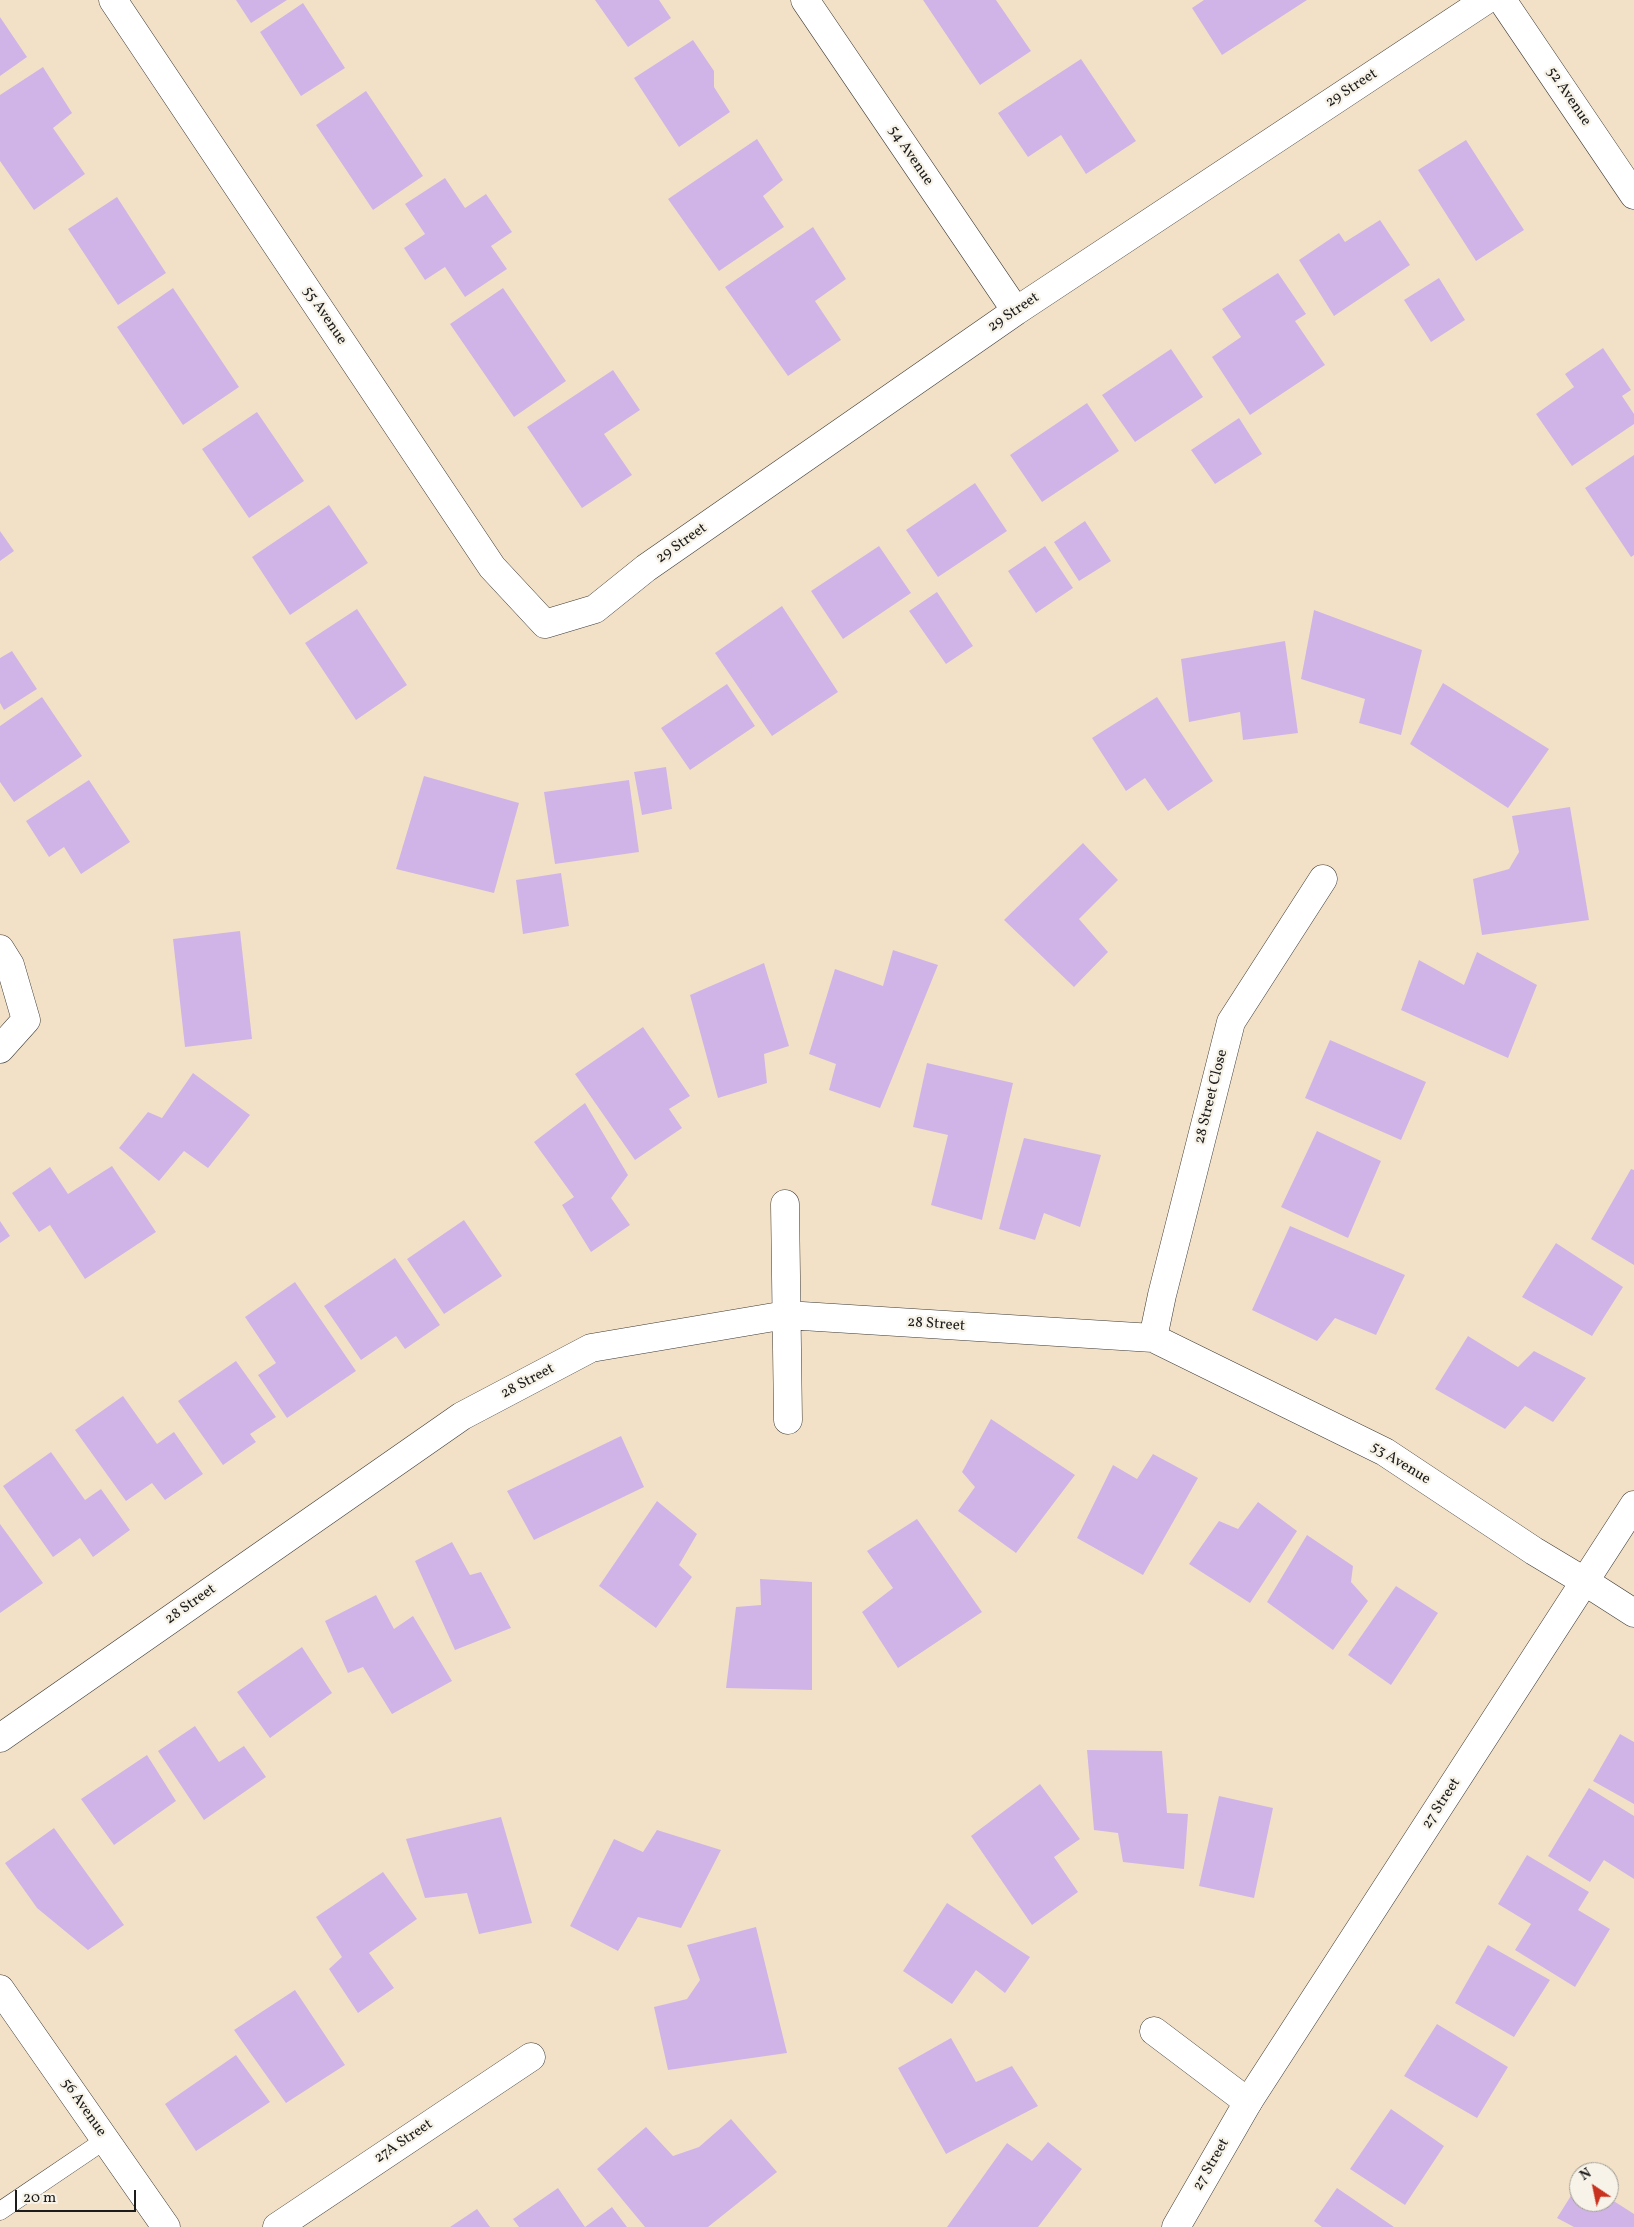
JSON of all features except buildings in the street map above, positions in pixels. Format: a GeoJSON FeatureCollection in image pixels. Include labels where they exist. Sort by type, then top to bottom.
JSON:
{"type":"FeatureCollection","features":[{"type":"Feature","properties":{"kind":"street","name":"55 Avenue"},"geometry":{"type":"LineString","coordinates":[[113,0],[492,567],[545,624]]}},
{"type":"Feature","properties":{"kind":"street","name":"54 Avenue"},"geometry":{"type":"LineString","coordinates":[[805,0],[1016,311]]}},
{"type":"Feature","properties":{"kind":"street","name":"29 Street"},"geometry":{"type":"LineString","coordinates":[[545,624],[595,609],[646,568],[1016,311],[1486,0]]}},
{"type":"Feature","properties":{"kind":"street","name":"52 Avenue"},"geometry":{"type":"LineString","coordinates":[[1502,0],[1634,195]]}},
{"type":"Feature","properties":{"kind":"street","name":"28 Street Close"},"geometry":{"type":"LineString","coordinates":[[1153,1338],[1162,1295],[1231,1022],[1324,879]]}},
{"type":"Feature","properties":{"kind":"street"},"geometry":{"type":"LineString","coordinates":[[0,949],[10,965],[26,1020],[0,1049]]}},
{"type":"Feature","properties":{"kind":"street"},"geometry":{"type":"LineString","coordinates":[[785,1204],[788,1420]]}},
{"type":"Feature","properties":{"kind":"street","name":"28 Street"},"geometry":{"type":"LineString","coordinates":[[0,1738],[462,1416],[591,1348],[786,1315],[1153,1338]]}},
{"type":"Feature","properties":{"kind":"street","name":"53 Avenue"},"geometry":{"type":"LineString","coordinates":[[1153,1338],[1385,1452],[1534,1551],[1634,1613]]}},
{"type":"Feature","properties":{"kind":"street","name":"27 Street"},"geometry":{"type":"LineString","coordinates":[[1176,2227],[1248,2102],[1634,1504]]}},
{"type":"Feature","properties":{"kind":"street","name":"56 Avenue"},"geometry":{"type":"LineString","coordinates":[[0,1989],[166,2227]]}},
{"type":"Feature","properties":{"kind":"street"},"geometry":{"type":"LineString","coordinates":[[1154,2031],[1248,2102]]}},
{"type":"Feature","properties":{"kind":"street","name":"27A Street"},"geometry":{"type":"LineString","coordinates":[[277,2227],[531,2057]]}},
{"type":"Feature","properties":{"kind":"lane"},"geometry":{"type":"LineString","coordinates":[[0,2211],[105,2140]]}}]}
